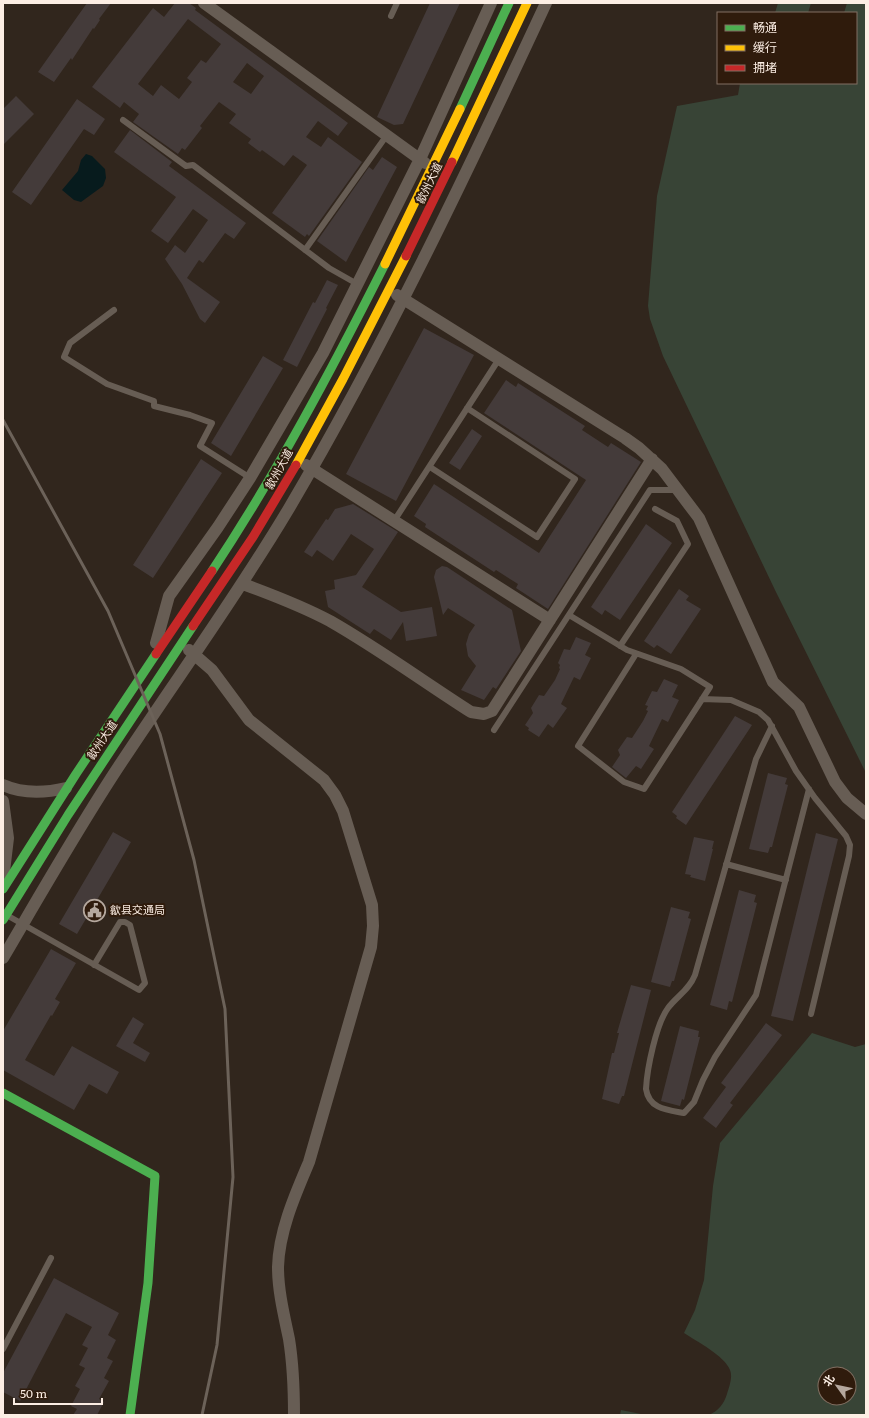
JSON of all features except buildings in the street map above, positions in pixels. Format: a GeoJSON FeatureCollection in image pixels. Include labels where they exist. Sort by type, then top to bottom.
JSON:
{"type":"FeatureCollection","features":[{"type":"Feature","properties":{"kind":"main road","name":"歙州大道"},"geometry":{"type":"LineString","coordinates":[[3,889],[66,788],[219,560],[264,487],[371,292],[432,168],[509,3]]}},
{"type":"Feature","properties":{"kind":"main road","name":"歙州大道"},"geometry":{"type":"LineString","coordinates":[[5,917],[86,786],[253,535],[298,460],[389,290],[443,182],[527,3]]}},
{"type":"Feature","properties":{"kind":"main road"},"geometry":{"type":"LineString","coordinates":[[3,1093],[155,1176],[148,1283],[130,1415]]}},
{"type":"Feature","properties":{"kind":"street"},"geometry":{"type":"LineString","coordinates":[[204,3],[432,168]]}},
{"type":"Feature","properties":{"kind":"street"},"geometry":{"type":"LineString","coordinates":[[152,659],[169,596],[218,527],[250,478],[306,384],[420,159],[492,3]]}},
{"type":"Feature","properties":{"kind":"street"},"geometry":{"type":"LineString","coordinates":[[3,958],[116,770],[243,584],[312,469],[404,299],[454,199],[546,3]]}},
{"type":"Feature","properties":{"kind":"street"},"geometry":{"type":"LineString","coordinates":[[389,290],[625,438],[652,459],[699,518],[773,682],[799,707],[835,782],[847,798],[866,814]]}},
{"type":"Feature","properties":{"kind":"street"},"geometry":{"type":"LineString","coordinates":[[243,584],[280,598],[329,621],[475,714],[484,714],[492,711],[652,459]]}},
{"type":"Feature","properties":{"kind":"street"},"geometry":{"type":"LineString","coordinates":[[298,460],[550,620]]}},
{"type":"Feature","properties":{"kind":"street"},"geometry":{"type":"LineString","coordinates":[[181,644],[195,654],[220,679],[233,700],[249,720],[324,780],[330,788],[344,811],[372,906],[371,947],[309,1162],[294,1196],[281,1243],[278,1267],[280,1292],[289,1340],[293,1377],[294,1415]]}},
{"type":"Feature","properties":{"kind":"street"},"geometry":{"type":"LineString","coordinates":[[3,785],[12,789],[31,792],[47,792],[66,788]]}},
{"type":"Feature","properties":{"kind":"street"},"geometry":{"type":"LineString","coordinates":[[3,801],[8,838],[3,882]]}},
{"type":"Feature","properties":{"kind":"lane"},"geometry":{"type":"LineString","coordinates":[[391,16],[398,3]]}},
{"type":"Feature","properties":{"kind":"lane"},"geometry":{"type":"LineString","coordinates":[[123,120],[186,166],[193,165],[329,268],[371,292]]}},
{"type":"Feature","properties":{"kind":"lane"},"geometry":{"type":"LineString","coordinates":[[306,250],[387,135]]}},
{"type":"Feature","properties":{"kind":"lane"},"geometry":{"type":"LineString","coordinates":[[114,310],[70,343],[64,357],[107,384],[154,401],[154,406],[190,414],[212,423],[200,446],[264,487]]}},
{"type":"Feature","properties":{"kind":"lane"},"geometry":{"type":"LineString","coordinates":[[394,521],[500,359]]}},
{"type":"Feature","properties":{"kind":"lane"},"geometry":{"type":"LineString","coordinates":[[430,466],[537,537],[575,479],[467,408]]}},
{"type":"Feature","properties":{"kind":"lane"},"geometry":{"type":"LineString","coordinates":[[494,730],[650,490],[678,490]]}},
{"type":"Feature","properties":{"kind":"lane"},"geometry":{"type":"LineString","coordinates":[[620,646],[688,544],[677,521],[655,509]]}},
{"type":"Feature","properties":{"kind":"lane"},"geometry":{"type":"LineString","coordinates":[[569,615],[620,646],[636,654],[680,669],[710,687],[644,789],[624,782],[578,746],[636,654]]}},
{"type":"Feature","properties":{"kind":"lane"},"geometry":{"type":"LineString","coordinates":[[702,699],[731,700],[759,712],[768,720],[786,755],[809,789],[846,836],[850,845],[849,856],[811,1014]]}},
{"type":"Feature","properties":{"kind":"lane"},"geometry":{"type":"LineString","coordinates":[[772,726],[756,759],[693,980],[686,990],[668,1008],[658,1026],[646,1089],[649,1099],[666,1110],[684,1113],[691,1107],[715,1057],[752,1003],[759,987],[809,789]]}},
{"type":"Feature","properties":{"kind":"lane"},"geometry":{"type":"LineString","coordinates":[[726,864],[786,880]]}},
{"type":"Feature","properties":{"kind":"lane"},"geometry":{"type":"LineString","coordinates":[[5,917],[23,924],[94,965],[139,990],[144,983],[130,925],[125,922],[120,922],[94,965]]}},
{"type":"Feature","properties":{"kind":"lane"},"geometry":{"type":"LineString","coordinates":[[3,1349],[51,1258]]}},
{"type":"Feature","properties":{"kind":"green space"},"geometry":{"type":"Polygon","coordinates":[[[778,3],[811,3],[808,12],[775,12],[778,3]]]}},
{"type":"Feature","properties":{"kind":"green space"},"geometry":{"type":"Polygon","coordinates":[[[847,3],[866,3],[866,773],[775,590],[663,356],[650,319],[648,306],[657,196],[677,106],[738,95],[740,84],[857,84],[857,12],[844,12],[847,3]]]}},
{"type":"Feature","properties":{"kind":"green space"},"geometry":{"type":"Polygon","coordinates":[[[812,1033],[855,1047],[866,1044],[866,1415],[709,1415],[718,1409],[724,1401],[730,1382],[730,1370],[722,1359],[716,1354],[684,1333],[695,1310],[704,1280],[713,1186],[720,1143],[812,1033]]]}},
{"type":"Feature","properties":{"kind":"green space"},"geometry":{"type":"Polygon","coordinates":[[[621,1410],[646,1415],[620,1415],[621,1410]]]}},
{"type":"Feature","properties":{"kind":"shaded area"},"geometry":{"type":"Polygon","coordinates":[[[86,154],[92,156],[105,169],[106,178],[103,186],[81,202],[74,200],[62,190],[78,171],[81,160],[86,154]]]}},
{"type":"Feature","properties":{"kind":"railway"},"geometry":{"type":"LineString","coordinates":[[3,420],[108,611],[160,734],[194,860],[225,1009],[233,1177],[217,1345],[202,1415]]}},
{"type":"Feature","properties":{"kind":"traffic: fast"},"geometry":{"type":"LineString","coordinates":[[460,109],[509,3]]}},
{"type":"Feature","properties":{"kind":"traffic: fast"},"geometry":{"type":"LineString","coordinates":[[212,571],[259,496],[303,420],[385,264]]}},
{"type":"Feature","properties":{"kind":"traffic: fast"},"geometry":{"type":"LineString","coordinates":[[3,920],[68,815],[193,626]]}},
{"type":"Feature","properties":{"kind":"traffic: fast"},"geometry":{"type":"LineString","coordinates":[[3,889],[76,774],[156,654]]}},
{"type":"Feature","properties":{"kind":"traffic: fast"},"geometry":{"type":"LineString","coordinates":[[3,1093],[155,1176],[148,1283],[130,1415]]}},
{"type":"Feature","properties":{"kind":"traffic: slow"},"geometry":{"type":"LineString","coordinates":[[452,162],[527,3]]}},
{"type":"Feature","properties":{"kind":"traffic: slow"},"geometry":{"type":"LineString","coordinates":[[385,264],[460,109]]}},
{"type":"Feature","properties":{"kind":"traffic: slow"},"geometry":{"type":"LineString","coordinates":[[296,465],[343,379],[406,256]]}},
{"type":"Feature","properties":{"kind":"traffic: jam"},"geometry":{"type":"LineString","coordinates":[[406,256],[452,162]]}},
{"type":"Feature","properties":{"kind":"traffic: jam"},"geometry":{"type":"LineString","coordinates":[[193,626],[253,537],[296,465]]}},
{"type":"Feature","properties":{"kind":"traffic: jam"},"geometry":{"type":"LineString","coordinates":[[156,654],[212,571]]}},
{"type":"Feature","properties":{"kind":"place","name":"歙县交通局"},"geometry":{"type":"Point","coordinates":[94,910]}}]}
